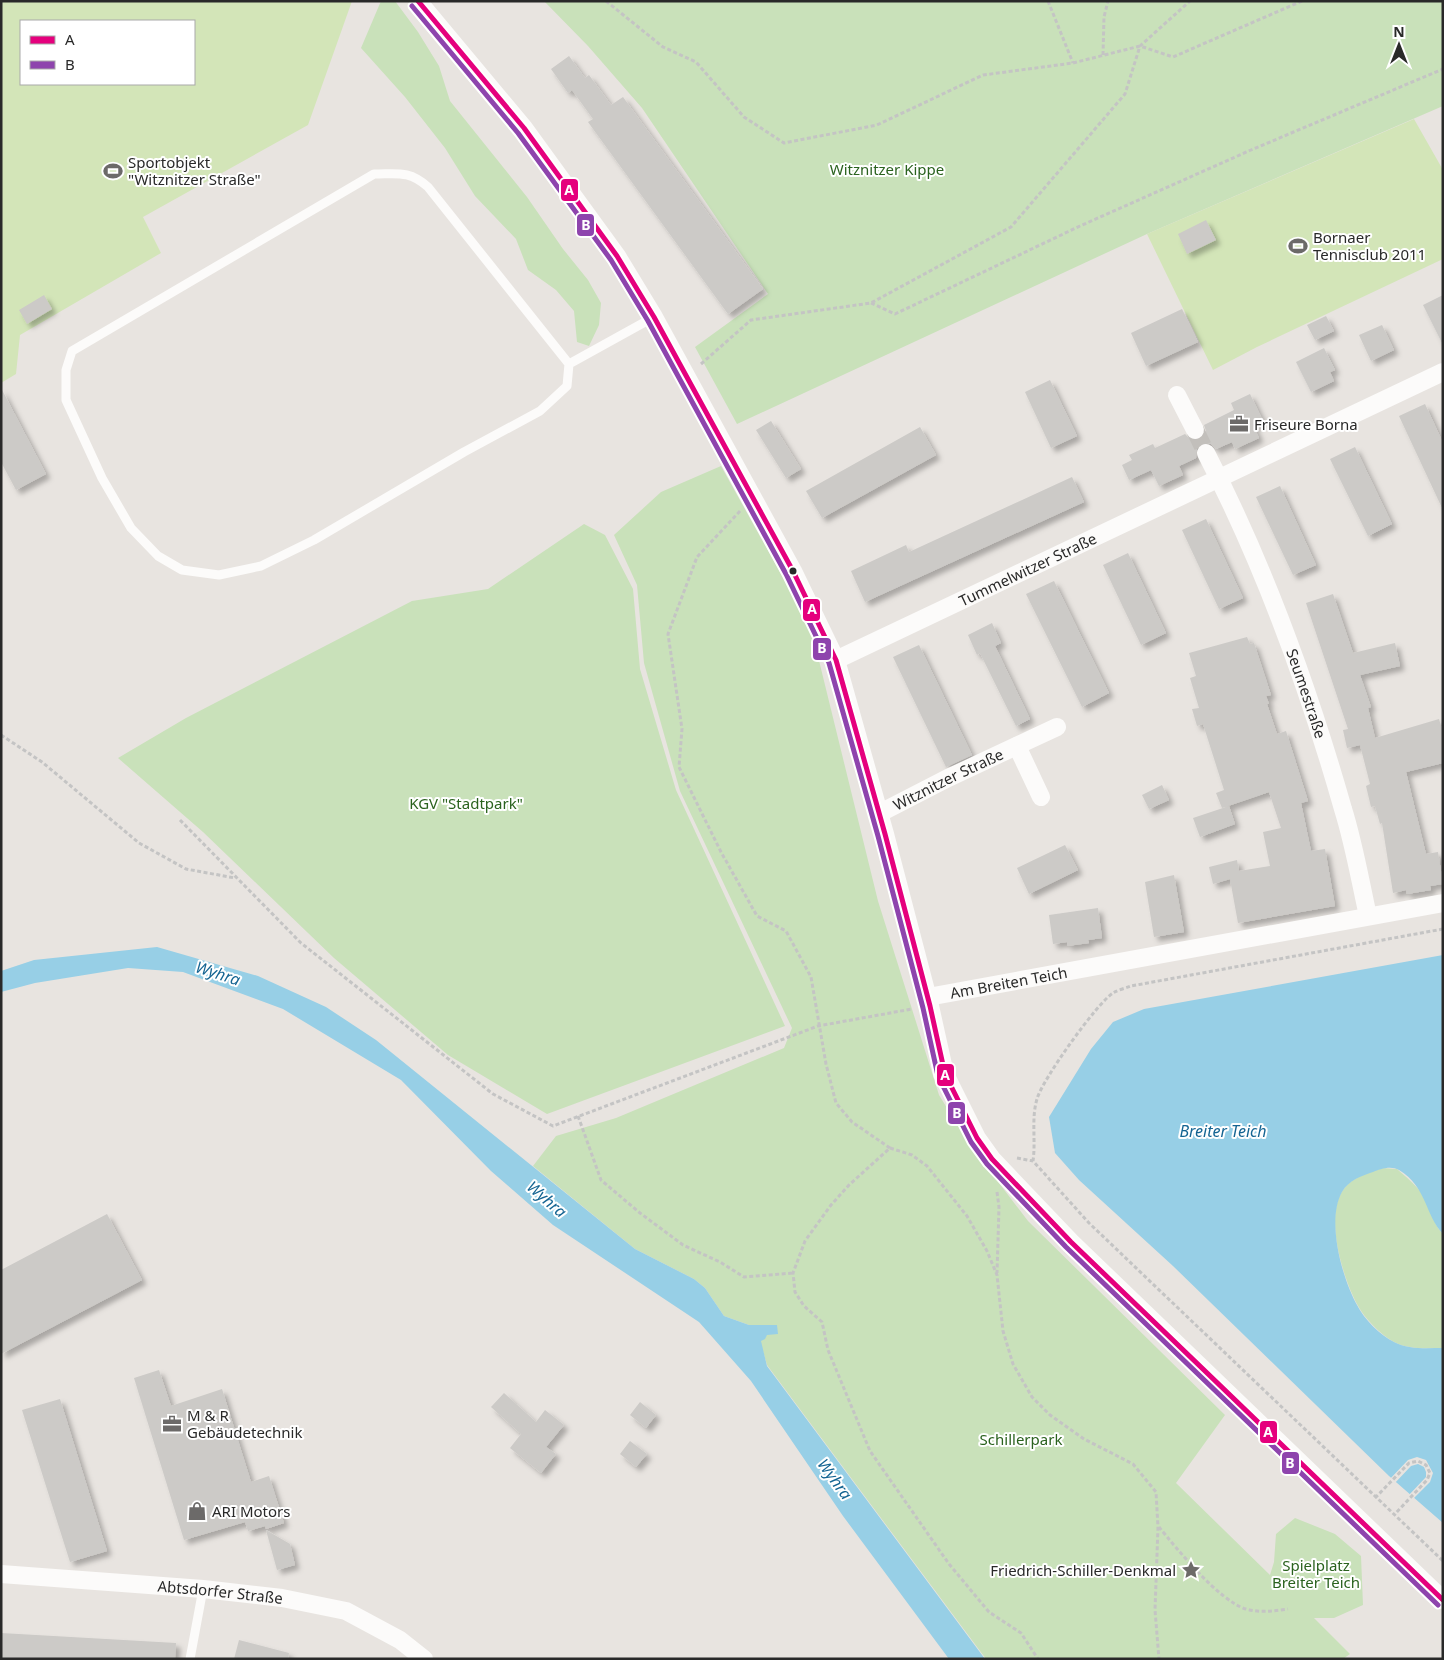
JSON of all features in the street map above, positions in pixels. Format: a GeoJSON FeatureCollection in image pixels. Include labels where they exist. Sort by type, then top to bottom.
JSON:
{"type":"FeatureCollection","features":[{"type":"Feature","properties":{"kind":"street","name":"Witznitzer Straße"},"geometry":{"type":"LineString","coordinates":[[418,1],[524,128],[617,256],[686,374],[793,571],[836,660],[880,813],[929,1001]]}},
{"type":"Feature","properties":{"kind":"street","name":"Tummelwitzer Straße"},"geometry":{"type":"LineString","coordinates":[[836,660],[1443,372]]}},
{"type":"Feature","properties":{"kind":"street"},"geometry":{"type":"LineString","coordinates":[[1177,395],[1194,430]]}},
{"type":"Feature","properties":{"kind":"street"},"geometry":{"type":"LineString","coordinates":[[1206,453],[1220,479]]}},
{"type":"Feature","properties":{"kind":"street","name":"Seumestraße"},"geometry":{"type":"LineString","coordinates":[[1220,479],[1275,601],[1295,654],[1344,811],[1368,916]]}},
{"type":"Feature","properties":{"kind":"street","name":"Witznitzer Straße"},"geometry":{"type":"LineString","coordinates":[[880,813],[1057,727]]}},
{"type":"Feature","properties":{"kind":"street","name":"Witznitzer Straße"},"geometry":{"type":"LineString","coordinates":[[1017,746],[1040,798]]}},
{"type":"Feature","properties":{"kind":"street","name":"Am Breiten Teich"},"geometry":{"type":"LineString","coordinates":[[1443,903],[929,1001],[945,1074],[977,1138],[992,1159],[1071,1242],[1443,1600]]}},
{"type":"Feature","properties":{"kind":"street","name":"Abtsdorfer Straße"},"geometry":{"type":"LineString","coordinates":[[1,1574],[203,1589],[282,1598],[346,1611],[400,1640],[424,1659]]}},
{"type":"Feature","properties":{"kind":"lane"},"geometry":{"type":"LineString","coordinates":[[403,173],[417,177],[428,187],[569,364],[568,386],[540,411],[314,540],[260,566],[219,576],[182,570],[158,556],[131,528],[102,478],[66,400],[66,370],[72,351],[374,174],[403,173]]}},
{"type":"Feature","properties":{"kind":"lane"},"geometry":{"type":"LineString","coordinates":[[569,364],[654,317]]}},
{"type":"Feature","properties":{"kind":"lane"},"geometry":{"type":"LineString","coordinates":[[190,1659],[203,1589]]}},
{"type":"Feature","properties":{"kind":"path"},"geometry":{"type":"LineString","coordinates":[[606,1],[662,47],[696,62],[744,117],[784,144],[877,124],[983,75],[1073,63],[1140,46],[1190,1]]}},
{"type":"Feature","properties":{"kind":"path"},"geometry":{"type":"LineString","coordinates":[[1048,1],[1073,63]]}},
{"type":"Feature","properties":{"kind":"path"},"geometry":{"type":"LineString","coordinates":[[1103,55],[1104,17],[1108,1]]}},
{"type":"Feature","properties":{"kind":"path"},"geometry":{"type":"LineString","coordinates":[[1140,46],[1173,57],[1302,1]]}},
{"type":"Feature","properties":{"kind":"path"},"geometry":{"type":"LineString","coordinates":[[686,374],[751,320],[871,303],[1011,227],[1048,186],[1124,94],[1140,46]]}},
{"type":"Feature","properties":{"kind":"path"},"geometry":{"type":"LineString","coordinates":[[871,303],[895,314],[1125,206],[1443,69]]}},
{"type":"Feature","properties":{"kind":"path"},"geometry":{"type":"LineString","coordinates":[[752,498],[697,556],[668,634],[682,729],[679,766],[721,852],[757,916],[786,931],[811,977],[818,1026],[836,1103],[852,1122],[890,1148],[912,1155],[927,1166],[944,1184],[967,1216],[988,1251],[997,1275]]}},
{"type":"Feature","properties":{"kind":"path"},"geometry":{"type":"LineString","coordinates":[[1,735],[42,762],[139,843],[186,870],[236,878]]}},
{"type":"Feature","properties":{"kind":"path"},"geometry":{"type":"LineString","coordinates":[[180,820],[301,943],[493,1094],[553,1126],[818,1026],[929,1001]]}},
{"type":"Feature","properties":{"kind":"path"},"geometry":{"type":"LineString","coordinates":[[1033,1161],[1035,1144],[1033,1116],[1037,1098],[1050,1073],[1098,1006],[1113,993],[1131,986],[1443,929]]}},
{"type":"Feature","properties":{"kind":"path"},"geometry":{"type":"LineString","coordinates":[[578,1116],[601,1180],[640,1213],[683,1245],[720,1262],[744,1277],[793,1273]]}},
{"type":"Feature","properties":{"kind":"path"},"geometry":{"type":"LineString","coordinates":[[890,1148],[831,1205],[805,1240],[793,1273],[795,1292],[804,1306],[822,1322],[828,1350],[870,1451],[924,1531],[949,1564],[989,1612],[1021,1633],[1038,1659]]}},
{"type":"Feature","properties":{"kind":"path"},"geometry":{"type":"LineString","coordinates":[[1159,1659],[1155,1610],[1158,1527],[1156,1492],[1133,1464],[1084,1439],[1050,1415],[1032,1397],[1013,1364],[1003,1331],[997,1275],[999,1207],[992,1159],[1012,1157],[1033,1161],[1089,1223],[1443,1561]]}},
{"type":"Feature","properties":{"kind":"path"},"geometry":{"type":"LineString","coordinates":[[1375,1498],[1409,1463],[1418,1461],[1426,1465],[1430,1473],[1427,1480],[1394,1515]]}},
{"type":"Feature","properties":{"kind":"path"},"geometry":{"type":"LineString","coordinates":[[1158,1527],[1186,1560],[1226,1597],[1238,1605],[1266,1612],[1288,1609]]}},
{"type":"Feature","properties":{"kind":"green space","name":"Sportobjekt \"Witznitzer Straße\""},"geometry":{"type":"Polygon","coordinates":[[[1,1],[352,1],[308,125],[143,217],[161,253],[20,335],[16,374],[1,383],[1,1]]]}},
{"type":"Feature","properties":{"kind":"green space"},"geometry":{"type":"Polygon","coordinates":[[[381,1],[395,1],[418,32],[439,66],[450,101],[527,197],[563,249],[588,280],[601,303],[599,325],[589,346],[577,342],[574,311],[556,290],[528,270],[516,239],[475,196],[445,148],[405,97],[361,48],[381,1]]]}},
{"type":"Feature","properties":{"kind":"green space","name":"Witznitzer Kippe"},"geometry":{"type":"Polygon","coordinates":[[[544,1],[1443,1],[1443,106],[1147,234],[737,424],[695,347],[768,294],[642,108],[588,46],[544,1]]]}},
{"type":"Feature","properties":{"kind":"green space","name":"Bornaer Tennisclub 2011"},"geometry":{"type":"Polygon","coordinates":[[[1414,119],[1443,170],[1443,259],[1257,347],[1213,370],[1147,234],[1414,119]]]}},
{"type":"Feature","properties":{"kind":"green space","name":"Schillerpark"},"geometry":{"type":"Polygon","coordinates":[[[721,466],[811,628],[878,901],[939,1095],[970,1145],[1028,1221],[1225,1415],[1176,1483],[1270,1575],[1274,1562],[1276,1534],[1295,1518],[1335,1534],[1361,1556],[1363,1605],[1334,1618],[1314,1618],[1350,1654],[1343,1659],[986,1659],[767,1365],[760,1341],[777,1325],[749,1325],[724,1316],[705,1288],[694,1279],[635,1249],[533,1166],[556,1136],[616,1118],[784,1048],[792,1028],[680,791],[644,663],[637,585],[614,535],[661,492],[721,466]]]}},
{"type":"Feature","properties":{"kind":"green space","name":"KGV \"Stadtpark\""},"geometry":{"type":"Polygon","coordinates":[[[584,524],[605,535],[633,589],[640,669],[676,790],[785,1026],[547,1114],[448,1055],[334,958],[203,832],[118,758],[186,718],[412,601],[488,589],[584,524]]]}},
{"type":"Feature","properties":{"kind":"green space"},"geometry":{"type":"Polygon","coordinates":[[[1382,1168],[1397,1169],[1411,1181],[1423,1195],[1436,1225],[1443,1234],[1443,1348],[1400,1345],[1383,1335],[1364,1315],[1346,1279],[1341,1264],[1335,1231],[1335,1216],[1338,1202],[1343,1190],[1351,1182],[1382,1168]]]}},
{"type":"Feature","properties":{"kind":"water","name":"Wyhra"},"geometry":{"type":"Polygon","coordinates":[[[157,947],[258,976],[326,1007],[376,1040],[635,1249],[694,1279],[705,1288],[724,1316],[749,1325],[777,1325],[778,1334],[767,1335],[761,1341],[767,1366],[985,1659],[949,1659],[843,1516],[751,1381],[699,1322],[553,1225],[491,1171],[401,1080],[283,1009],[183,972],[128,968],[35,983],[1,992],[1,971],[34,960],[157,947]]]}},
{"type":"Feature","properties":{"kind":"water","name":"Breiter Teich"},"geometry":{"type":"Polygon","coordinates":[[[1443,955],[1443,1234],[1432,1218],[1415,1184],[1399,1170],[1393,1168],[1382,1169],[1364,1175],[1348,1184],[1337,1204],[1335,1218],[1341,1265],[1351,1294],[1368,1321],[1383,1335],[1400,1345],[1418,1348],[1443,1348],[1443,1523],[1389,1476],[1173,1266],[1079,1180],[1055,1153],[1049,1117],[1091,1049],[1113,1022],[1144,1009],[1443,955]]]}},
{"type":"Feature","properties":{"kind":"pier"},"geometry":{"type":"Polygon","coordinates":[[[1417,1457],[1426,1460],[1433,1473],[1430,1482],[1412,1500],[1408,1496],[1426,1477],[1424,1467],[1418,1464],[1411,1466],[1394,1484],[1389,1480],[1408,1460],[1417,1457]]]}},
{"type":"Feature","properties":{"kind":"building"},"geometry":{"type":"Polygon","coordinates":[[[569,56],[585,78],[589,75],[611,105],[623,97],[763,289],[728,314],[588,122],[593,119],[572,90],[568,93],[551,69],[569,56]]]}},
{"type":"Feature","properties":{"kind":"building"},"geometry":{"type":"Polygon","coordinates":[[[1206,220],[1216,240],[1187,254],[1178,234],[1206,220]]]}},
{"type":"Feature","properties":{"kind":"building"},"geometry":{"type":"Polygon","coordinates":[[[44,295],[52,309],[27,324],[19,310],[44,295]]]}},
{"type":"Feature","properties":{"kind":"building"},"geometry":{"type":"Polygon","coordinates":[[[1443,295],[1443,345],[1423,305],[1443,295]]]}},
{"type":"Feature","properties":{"kind":"building"},"geometry":{"type":"Polygon","coordinates":[[[1182,309],[1198,342],[1146,366],[1131,333],[1182,309]]]}},
{"type":"Feature","properties":{"kind":"building"},"geometry":{"type":"Polygon","coordinates":[[[1326,316],[1334,331],[1315,340],[1307,325],[1326,316]]]}},
{"type":"Feature","properties":{"kind":"building"},"geometry":{"type":"Polygon","coordinates":[[[1382,325],[1394,350],[1371,361],[1359,335],[1382,325]]]}},
{"type":"Feature","properties":{"kind":"building"},"geometry":{"type":"Polygon","coordinates":[[[1324,348],[1335,370],[1330,372],[1334,381],[1311,392],[1296,362],[1324,348]]]}},
{"type":"Feature","properties":{"kind":"building"},"geometry":{"type":"Polygon","coordinates":[[[1050,380],[1077,436],[1051,448],[1025,392],[1050,380]]]}},
{"type":"Feature","properties":{"kind":"building"},"geometry":{"type":"Polygon","coordinates":[[[1,388],[46,474],[16,490],[1,462],[1,388]]]}},
{"type":"Feature","properties":{"kind":"building"},"geometry":{"type":"Polygon","coordinates":[[[1250,394],[1263,421],[1253,425],[1259,438],[1235,449],[1232,442],[1216,449],[1211,444],[1202,443],[1197,448],[1196,458],[1179,466],[1183,475],[1159,486],[1151,470],[1129,480],[1122,465],[1132,460],[1129,455],[1153,444],[1155,448],[1185,434],[1190,439],[1199,440],[1206,431],[1204,425],[1234,410],[1231,403],[1250,394]]]}},
{"type":"Feature","properties":{"kind":"building"},"geometry":{"type":"Polygon","coordinates":[[[1425,404],[1443,443],[1443,510],[1399,416],[1425,404]]]}},
{"type":"Feature","properties":{"kind":"building"},"geometry":{"type":"Polygon","coordinates":[[[771,421],[801,469],[786,478],[756,430],[771,421]]]}},
{"type":"Feature","properties":{"kind":"building"},"geometry":{"type":"Polygon","coordinates":[[[920,427],[936,455],[822,518],[806,491],[920,427]]]}},
{"type":"Feature","properties":{"kind":"building"},"geometry":{"type":"Polygon","coordinates":[[[1355,447],[1392,524],[1368,536],[1330,459],[1355,447]]]}},
{"type":"Feature","properties":{"kind":"building"},"geometry":{"type":"Polygon","coordinates":[[[1072,477],[1084,502],[865,602],[851,571],[906,545],[909,552],[1072,477]]]}},
{"type":"Feature","properties":{"kind":"building"},"geometry":{"type":"Polygon","coordinates":[[[1280,486],[1316,565],[1293,575],[1256,497],[1280,486]]]}},
{"type":"Feature","properties":{"kind":"building"},"geometry":{"type":"Polygon","coordinates":[[[1206,519],[1243,598],[1219,609],[1182,530],[1206,519]]]}},
{"type":"Feature","properties":{"kind":"building"},"geometry":{"type":"Polygon","coordinates":[[[1128,553],[1166,633],[1141,645],[1103,565],[1128,553]]]}},
{"type":"Feature","properties":{"kind":"building"},"geometry":{"type":"Polygon","coordinates":[[[1054,581],[1109,693],[1082,707],[1026,594],[1054,581]]]}},
{"type":"Feature","properties":{"kind":"building"},"geometry":{"type":"Polygon","coordinates":[[[1333,594],[1353,653],[1395,643],[1400,666],[1360,675],[1371,707],[1368,708],[1375,738],[1439,719],[1443,733],[1443,763],[1406,772],[1426,854],[1438,852],[1443,884],[1430,886],[1431,890],[1407,894],[1406,890],[1393,893],[1382,823],[1380,824],[1375,806],[1371,807],[1366,786],[1370,784],[1360,745],[1347,748],[1343,730],[1348,729],[1306,603],[1333,594]]]}},
{"type":"Feature","properties":{"kind":"building"},"geometry":{"type":"Polygon","coordinates":[[[992,623],[1001,643],[995,646],[1030,719],[1016,726],[980,653],[977,655],[968,635],[992,623]]]}},
{"type":"Feature","properties":{"kind":"building"},"geometry":{"type":"Polygon","coordinates":[[[1247,637],[1250,644],[1254,643],[1271,695],[1266,696],[1269,704],[1267,704],[1277,734],[1286,731],[1308,801],[1301,803],[1311,851],[1325,849],[1335,906],[1238,923],[1230,879],[1213,884],[1209,867],[1237,860],[1239,871],[1270,866],[1263,832],[1281,828],[1269,792],[1222,808],[1216,793],[1224,790],[1203,724],[1197,726],[1192,709],[1199,708],[1190,678],[1196,676],[1189,653],[1247,637]]]}},
{"type":"Feature","properties":{"kind":"building"},"geometry":{"type":"Polygon","coordinates":[[[919,645],[972,755],[946,767],[893,657],[919,645]]]}},
{"type":"Feature","properties":{"kind":"building"},"geometry":{"type":"Polygon","coordinates":[[[1162,785],[1169,800],[1149,809],[1142,795],[1162,785]]]}},
{"type":"Feature","properties":{"kind":"building"},"geometry":{"type":"Polygon","coordinates":[[[1229,806],[1235,824],[1200,837],[1193,818],[1229,806]]]}},
{"type":"Feature","properties":{"kind":"building"},"geometry":{"type":"Polygon","coordinates":[[[1065,845],[1078,870],[1029,894],[1017,868],[1065,845]]]}},
{"type":"Feature","properties":{"kind":"building"},"geometry":{"type":"Polygon","coordinates":[[[1174,875],[1184,932],[1154,937],[1145,882],[1174,875]]]}},
{"type":"Feature","properties":{"kind":"building"},"geometry":{"type":"Polygon","coordinates":[[[1098,908],[1102,938],[1088,940],[1089,943],[1067,946],[1067,942],[1053,944],[1049,915],[1098,908]]]}},
{"type":"Feature","properties":{"kind":"building"},"geometry":{"type":"Polygon","coordinates":[[[107,1214],[142,1280],[1,1354],[1,1270],[107,1214]]]}},
{"type":"Feature","properties":{"kind":"building"},"geometry":{"type":"Polygon","coordinates":[[[159,1370],[171,1406],[222,1389],[251,1482],[269,1476],[284,1523],[266,1529],[265,1526],[248,1531],[245,1522],[184,1540],[134,1378],[159,1370]]]}},
{"type":"Feature","properties":{"kind":"building"},"geometry":{"type":"Polygon","coordinates":[[[504,1393],[536,1422],[545,1410],[564,1425],[546,1447],[556,1454],[541,1473],[510,1448],[521,1434],[491,1407],[504,1393]]]}},
{"type":"Feature","properties":{"kind":"building"},"geometry":{"type":"Polygon","coordinates":[[[60,1399],[107,1551],[70,1562],[22,1410],[60,1399]]]}},
{"type":"Feature","properties":{"kind":"building"},"geometry":{"type":"Polygon","coordinates":[[[640,1402],[656,1415],[646,1428],[630,1415],[640,1402]]]}},
{"type":"Feature","properties":{"kind":"building"},"geometry":{"type":"Polygon","coordinates":[[[630,1441],[647,1454],[636,1467],[620,1454],[630,1441]]]}},
{"type":"Feature","properties":{"kind":"building"},"geometry":{"type":"Polygon","coordinates":[[[266,1530],[290,1544],[295,1565],[277,1570],[266,1530]]]}},
{"type":"Feature","properties":{"kind":"building"},"geometry":{"type":"Polygon","coordinates":[[[1,1633],[176,1643],[175,1659],[1,1659],[1,1633]]]}},
{"type":"Feature","properties":{"kind":"building"},"geometry":{"type":"Polygon","coordinates":[[[239,1640],[289,1653],[288,1659],[234,1659],[239,1640]]]}},
{"type":"Feature","properties":{"kind":"tunnel"},"geometry":{"type":"LineString","coordinates":[[1195,430],[1206,453]]}},
{"type":"Feature","properties":{"kind":"transit line","name":"A"},"geometry":{"type":"LineString","coordinates":[[418,1],[524,128],[617,256],[654,317],[793,571],[836,660],[885,834],[930,1006],[945,1074],[977,1138],[992,1159],[1071,1242],[1443,1600]]}},
{"type":"Feature","properties":{"kind":"transit line","name":"B"},"geometry":{"type":"LineString","coordinates":[[412,6],[518,133],[611,260],[648,321],[786,574],[829,663],[878,836],[923,1008],[938,1076],[971,1142],[987,1164],[1066,1247],[1438,1605]]}},
{"type":"Feature","properties":{"kind":"place","name":"Sportobjekt \"Witznitzer Straße\""},"geometry":{"type":"Point","coordinates":[113,171]}},
{"type":"Feature","properties":{"kind":"place","name":"Bornaer Tennisclub 2011"},"geometry":{"type":"Point","coordinates":[1298,246]}},
{"type":"Feature","properties":{"kind":"place","name":"Friseure Borna"},"geometry":{"type":"Point","coordinates":[1239,424]}},
{"type":"Feature","properties":{"kind":"place","name":"M & R Gebäudetechnik"},"geometry":{"type":"Point","coordinates":[172,1424]}},
{"type":"Feature","properties":{"kind":"place","name":"ARI Motors"},"geometry":{"type":"Point","coordinates":[197,1511]}},
{"type":"Feature","properties":{"kind":"place","name":"Friedrich-Schiller-Denkmal"},"geometry":{"type":"Point","coordinates":[1191,1570]}},
{"type":"Feature","properties":{"kind":"park label","name":"Spielplatz Breiter Teich"},"geometry":{"type":"Point","coordinates":[1316,1574]}}]}
